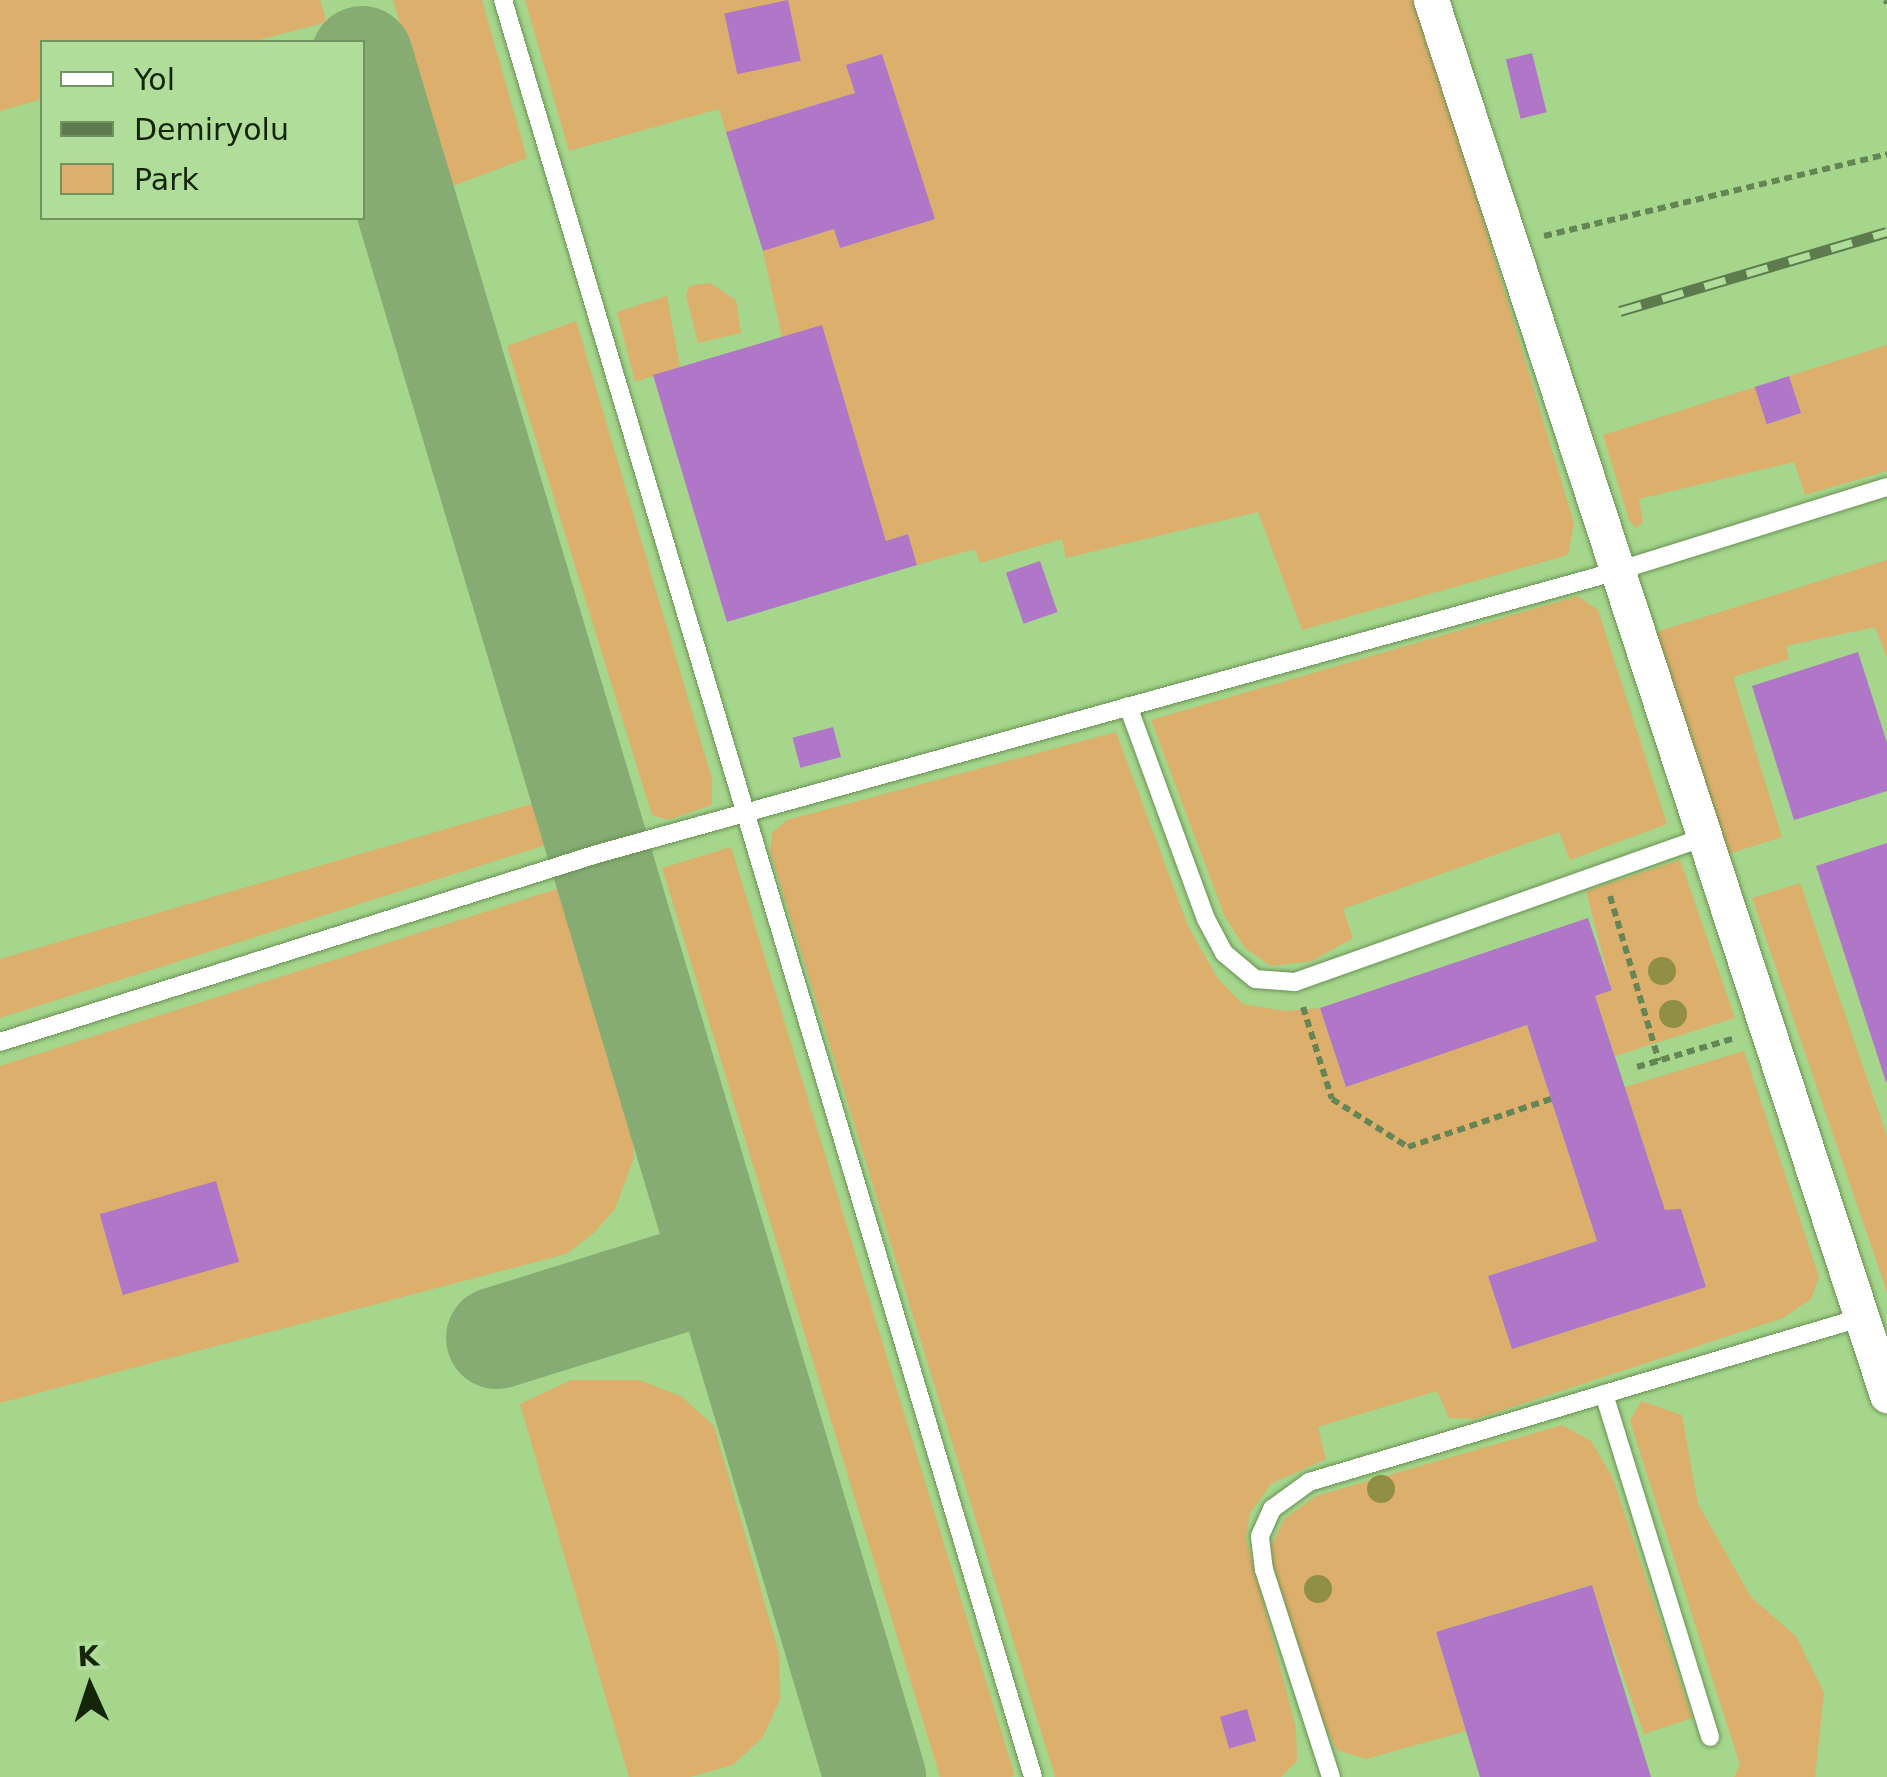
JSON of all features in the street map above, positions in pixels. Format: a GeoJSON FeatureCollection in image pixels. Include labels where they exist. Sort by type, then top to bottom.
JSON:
{"type":"FeatureCollection","features":[{"type":"Feature","properties":{"kind":"street"},"geometry":{"type":"LineString","coordinates":[[1430,0],[1514,244],[1614,572],[1887,1395]]}},
{"type":"Feature","properties":{"kind":"lane"},"geometry":{"type":"LineString","coordinates":[[503,0],[1033,1777]]}},
{"type":"Feature","properties":{"kind":"lane"},"geometry":{"type":"LineString","coordinates":[[0,1042],[746,810],[1614,572],[1887,487]]}},
{"type":"Feature","properties":{"kind":"lane"},"geometry":{"type":"LineString","coordinates":[[1128,706],[1224,952],[1255,980],[1295,982],[1701,838]]}},
{"type":"Feature","properties":{"kind":"lane"},"geometry":{"type":"LineString","coordinates":[[1331,1777],[1264,1570],[1260,1536],[1272,1509],[1309,1482],[1860,1318]]}},
{"type":"Feature","properties":{"kind":"lane"},"geometry":{"type":"LineString","coordinates":[[1604,1394],[1710,1738]]}},
{"type":"Feature","properties":{"kind":"path"},"geometry":{"type":"LineString","coordinates":[[1514,244],[1887,154]]}},
{"type":"Feature","properties":{"kind":"path"},"geometry":{"type":"LineString","coordinates":[[1602,871],[1660,1062]]}},
{"type":"Feature","properties":{"kind":"path"},"geometry":{"type":"LineString","coordinates":[[1295,982],[1332,1099],[1408,1148],[1550,1099]]}},
{"type":"Feature","properties":{"kind":"path"},"geometry":{"type":"LineString","coordinates":[[1637,1067],[1765,1029]]}},
{"type":"Feature","properties":{"kind":"shaded area"},"geometry":{"type":"Polygon","coordinates":[[[0,0],[1887,0],[1887,1777],[0,1777],[0,0]]]}},
{"type":"Feature","properties":{"kind":"green space"},"geometry":{"type":"Polygon","coordinates":[[[0,0],[320,0],[327,22],[259,40],[40,40],[40,100],[0,111],[0,0]]]}},
{"type":"Feature","properties":{"kind":"green space"},"geometry":{"type":"Polygon","coordinates":[[[393,0],[482,0],[527,158],[450,187],[393,0]]]}},
{"type":"Feature","properties":{"kind":"green space"},"geometry":{"type":"Polygon","coordinates":[[[525,0],[1417,0],[1574,523],[1568,555],[1302,630],[1258,512],[1066,558],[1062,539],[980,563],[975,549],[917,565],[908,534],[886,541],[822,326],[782,337],[763,251],[834,229],[840,248],[934,219],[882,54],[847,65],[855,93],[726,132],[719,109],[569,151],[525,0]]]}},
{"type":"Feature","properties":{"kind":"green space"},"geometry":{"type":"Polygon","coordinates":[[[710,283],[736,300],[741,333],[698,343],[686,296],[689,286],[710,283]]]}},
{"type":"Feature","properties":{"kind":"green space"},"geometry":{"type":"Polygon","coordinates":[[[667,296],[680,367],[635,382],[617,312],[667,296]]]}},
{"type":"Feature","properties":{"kind":"green space"},"geometry":{"type":"Polygon","coordinates":[[[576,321],[712,779],[712,805],[668,820],[652,815],[507,346],[576,321]]]}},
{"type":"Feature","properties":{"kind":"green space"},"geometry":{"type":"Polygon","coordinates":[[[1887,345],[1887,471],[1805,495],[1794,462],[1639,499],[1643,522],[1636,528],[1629,520],[1603,435],[1755,387],[1768,424],[1801,413],[1789,376],[1887,345]]]}},
{"type":"Feature","properties":{"kind":"green space"},"geometry":{"type":"Polygon","coordinates":[[[1887,560],[1887,658],[1875,627],[1786,646],[1789,659],[1733,677],[1782,837],[1725,855],[1656,632],[1887,560]]]}},
{"type":"Feature","properties":{"kind":"green space"},"geometry":{"type":"Polygon","coordinates":[[[1578,596],[1598,610],[1667,824],[1570,860],[1559,832],[1343,909],[1353,938],[1312,961],[1271,966],[1245,948],[1225,917],[1151,720],[1578,596]]]}},
{"type":"Feature","properties":{"kind":"green space"},"geometry":{"type":"Polygon","coordinates":[[[1116,732],[1188,926],[1218,979],[1243,1004],[1286,1011],[1320,1008],[1346,1087],[1527,1025],[1597,1241],[1488,1276],[1512,1349],[1706,1287],[1681,1210],[1665,1210],[1625,1087],[1744,1051],[1819,1277],[1811,1299],[1783,1318],[1476,1419],[1449,1418],[1437,1391],[1318,1427],[1326,1459],[1271,1484],[1250,1513],[1246,1538],[1296,1727],[1297,1761],[1281,1777],[1055,1777],[770,851],[772,833],[787,820],[1116,732]]]}},
{"type":"Feature","properties":{"kind":"green space"},"geometry":{"type":"Polygon","coordinates":[[[538,802],[552,843],[0,1018],[0,959],[538,802]]]}},
{"type":"Feature","properties":{"kind":"green space"},"geometry":{"type":"Polygon","coordinates":[[[731,847],[1015,1776],[940,1777],[662,868],[731,847]]]}},
{"type":"Feature","properties":{"kind":"green space"},"geometry":{"type":"Polygon","coordinates":[[[1680,860],[1735,1018],[1615,1056],[1595,996],[1612,990],[1586,891],[1680,860]]]}},
{"type":"Feature","properties":{"kind":"green space"},"geometry":{"type":"Polygon","coordinates":[[[1800,883],[1887,1136],[1887,1292],[1752,898],[1800,883]]]}},
{"type":"Feature","properties":{"kind":"green space"},"geometry":{"type":"Polygon","coordinates":[[[557,889],[631,1125],[634,1158],[615,1209],[594,1233],[566,1254],[0,1403],[0,1066],[557,889]]]}},
{"type":"Feature","properties":{"kind":"green space"},"geometry":{"type":"Polygon","coordinates":[[[571,1380],[639,1380],[681,1396],[714,1426],[779,1653],[780,1699],[763,1737],[733,1765],[690,1777],[629,1777],[520,1404],[571,1380]]]}},
{"type":"Feature","properties":{"kind":"green space"},"geometry":{"type":"Polygon","coordinates":[[[1641,1401],[1682,1415],[1698,1504],[1751,1597],[1796,1636],[1824,1693],[1815,1777],[1734,1777],[1740,1765],[1630,1421],[1641,1401]]]}},
{"type":"Feature","properties":{"kind":"green space"},"geometry":{"type":"Polygon","coordinates":[[[1562,1425],[1591,1441],[1613,1478],[1692,1718],[1644,1734],[1591,1585],[1436,1632],[1466,1731],[1366,1759],[1337,1750],[1321,1719],[1269,1551],[1284,1519],[1316,1496],[1562,1425]]]}},
{"type":"Feature","properties":{"kind":"building"},"geometry":{"type":"Polygon","coordinates":[[[788,0],[801,61],[737,74],[724,14],[788,0]]]}},
{"type":"Feature","properties":{"kind":"building"},"geometry":{"type":"Polygon","coordinates":[[[1532,53],[1547,112],[1521,119],[1506,60],[1532,53]]]}},
{"type":"Feature","properties":{"kind":"building"},"geometry":{"type":"Polygon","coordinates":[[[882,54],[935,219],[840,248],[834,229],[763,251],[726,132],[855,93],[846,65],[882,54]]]}},
{"type":"Feature","properties":{"kind":"building"},"geometry":{"type":"Polygon","coordinates":[[[822,325],[886,541],[908,534],[917,565],[727,622],[653,375],[822,325]]]}},
{"type":"Feature","properties":{"kind":"building"},"geometry":{"type":"Polygon","coordinates":[[[1789,376],[1801,413],[1767,424],[1755,387],[1789,376]]]}},
{"type":"Feature","properties":{"kind":"building"},"geometry":{"type":"Polygon","coordinates":[[[1040,561],[1058,612],[1024,624],[1006,573],[1040,561]]]}},
{"type":"Feature","properties":{"kind":"building"},"geometry":{"type":"Polygon","coordinates":[[[1858,652],[1887,743],[1887,791],[1794,820],[1752,686],[1858,652]]]}},
{"type":"Feature","properties":{"kind":"building"},"geometry":{"type":"Polygon","coordinates":[[[833,727],[841,757],[800,768],[792,738],[833,727]]]}},
{"type":"Feature","properties":{"kind":"building"},"geometry":{"type":"Polygon","coordinates":[[[1887,843],[1887,1082],[1886,1082],[1816,866],[1887,843]]]}},
{"type":"Feature","properties":{"kind":"building"},"geometry":{"type":"Polygon","coordinates":[[[1588,918],[1612,990],[1595,996],[1665,1210],[1681,1209],[1706,1287],[1512,1349],[1488,1276],[1597,1241],[1527,1025],[1346,1087],[1320,1008],[1588,918]]]}},
{"type":"Feature","properties":{"kind":"building"},"geometry":{"type":"Polygon","coordinates":[[[216,1181],[239,1262],[123,1295],[100,1214],[216,1181]]]}},
{"type":"Feature","properties":{"kind":"building"},"geometry":{"type":"Polygon","coordinates":[[[1592,1585],[1651,1777],[1480,1777],[1436,1632],[1592,1585]]]}},
{"type":"Feature","properties":{"kind":"building"},"geometry":{"type":"Polygon","coordinates":[[[1247,1709],[1256,1741],[1229,1748],[1220,1717],[1247,1709]]]}},
{"type":"Feature","properties":{"kind":"taxiway"},"geometry":{"type":"LineString","coordinates":[[365,67],[875,1777]]}},
{"type":"Feature","properties":{"kind":"taxiway"},"geometry":{"type":"LineString","coordinates":[[497,1338],[719,1269]]}},
{"type":"Feature","properties":{"kind":"railway"},"geometry":{"type":"LineString","coordinates":[[1620,311],[1887,232]]}}]}
